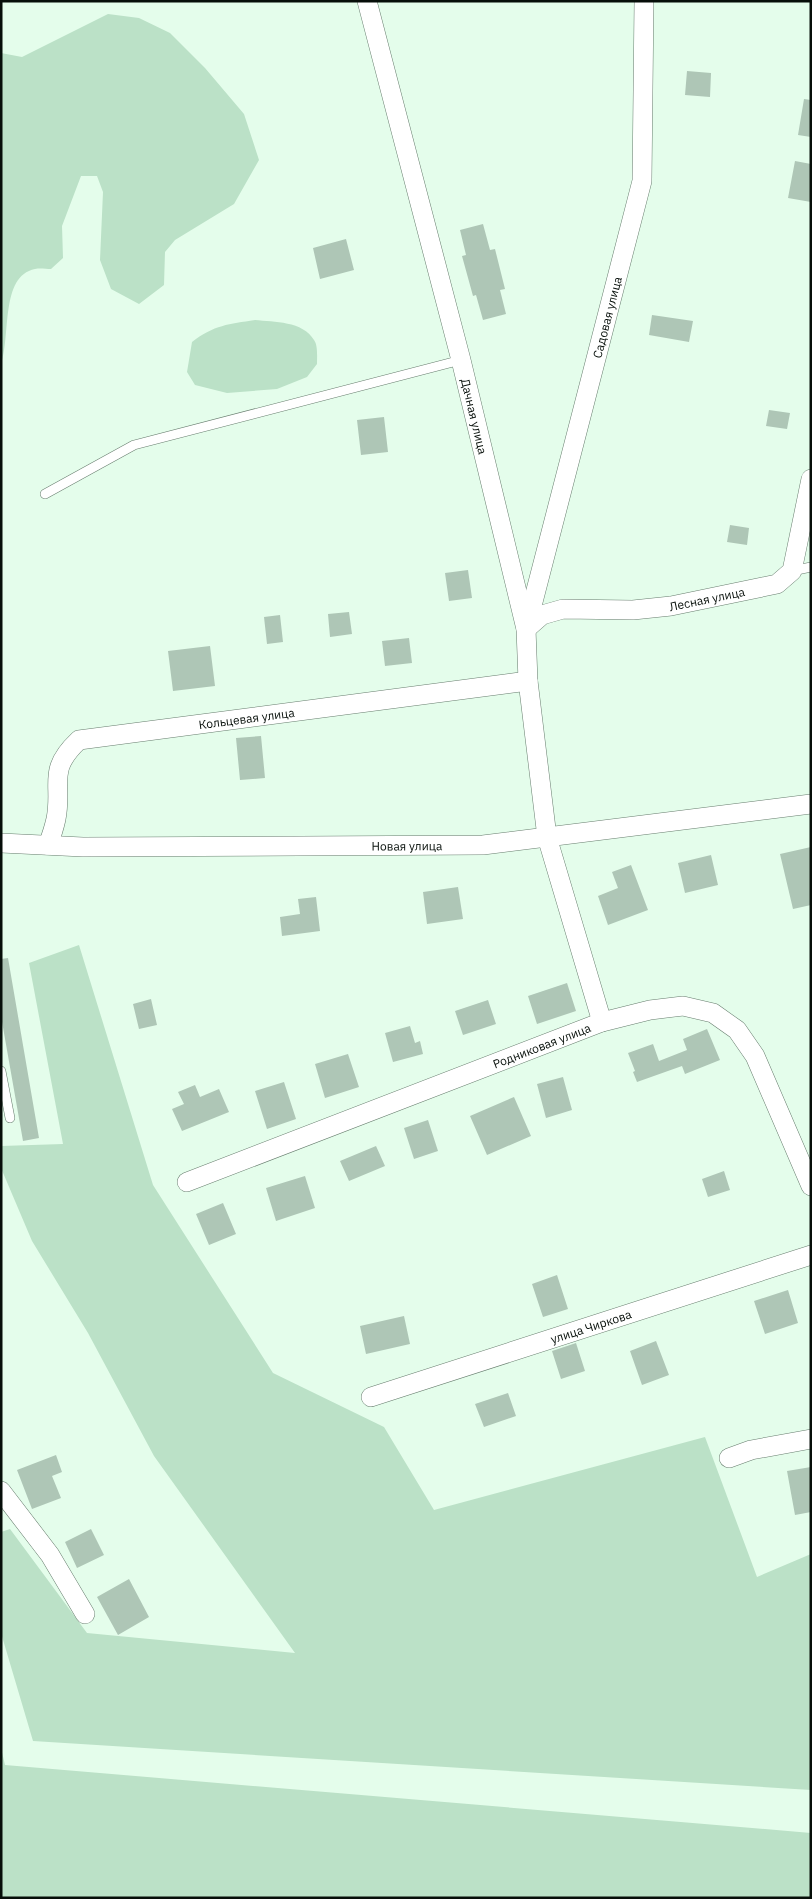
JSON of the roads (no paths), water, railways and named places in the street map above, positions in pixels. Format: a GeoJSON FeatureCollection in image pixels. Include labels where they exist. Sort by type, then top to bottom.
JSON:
{"type":"FeatureCollection","features":[{"type":"Feature","properties":{"kind":"street","name":"Дачная улица"},"geometry":{"type":"LineString","coordinates":[[367,1],[460,360],[526,629],[528,682],[547,837],[602,1022]]}},
{"type":"Feature","properties":{"kind":"street","name":"Садовая улица"},"geometry":{"type":"LineString","coordinates":[[526,629],[642,181],[644,1]]}},
{"type":"Feature","properties":{"kind":"street","name":"Лесная улица"},"geometry":{"type":"LineString","coordinates":[[526,629],[542,615],[563,609],[633,610],[672,606],[777,584],[802,569],[811,478]]}},
{"type":"Feature","properties":{"kind":"street","name":"Кольцевая улица"},"geometry":{"type":"LineString","coordinates":[[48,845],[56,818],[58,772],[66,752],[79,740],[528,682]]}},
{"type":"Feature","properties":{"kind":"street","name":"Новая улица"},"geometry":{"type":"LineString","coordinates":[[1,843],[83,847],[483,845],[811,804]]}},
{"type":"Feature","properties":{"kind":"street","name":"Родниковая улица"},"geometry":{"type":"LineString","coordinates":[[187,1182],[602,1022],[650,1010],[683,1006],[713,1013],[737,1030],[754,1056],[811,1186]]}},
{"type":"Feature","properties":{"kind":"street","name":"улица Чиркова"},"geometry":{"type":"LineString","coordinates":[[372,1397],[811,1255]]}},
{"type":"Feature","properties":{"kind":"street"},"geometry":{"type":"LineString","coordinates":[[729,1458],[751,1450],[811,1439]]}},
{"type":"Feature","properties":{"kind":"street"},"geometry":{"type":"LineString","coordinates":[[1,1491],[50,1555],[85,1614]]}},
{"type":"Feature","properties":{"kind":"lane"},"geometry":{"type":"LineString","coordinates":[[46,494],[134,445],[460,360]]}},
{"type":"Feature","properties":{"kind":"lane"},"geometry":{"type":"LineString","coordinates":[[1,1071],[10,1118]]}}]}
